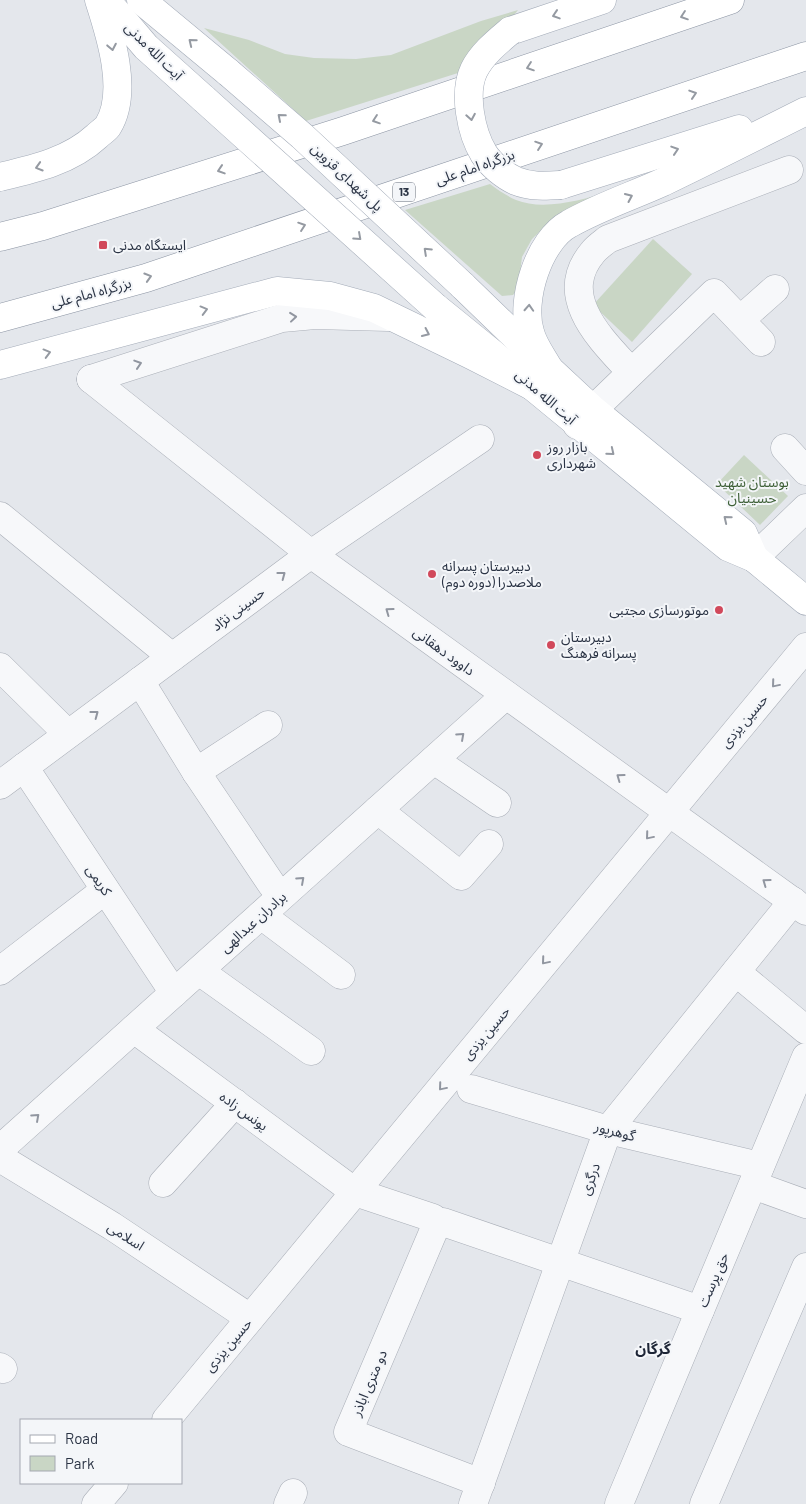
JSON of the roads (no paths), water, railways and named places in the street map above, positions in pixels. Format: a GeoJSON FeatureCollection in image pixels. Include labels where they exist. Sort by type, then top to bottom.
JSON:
{"type":"FeatureCollection","features":[{"type":"Feature","properties":{"kind":"main road"},"geometry":{"type":"LineString","coordinates":[[0,177],[57,161],[87,145],[108,126],[116,104],[116,68],[110,33],[99,0]]}},
{"type":"Feature","properties":{"kind":"main road","name":"آیت‌ الله مدنی"},"geometry":{"type":"LineString","coordinates":[[106,0],[146,47],[435,307]]}},
{"type":"Feature","properties":{"kind":"main road","name":"پل شهدای قزوین"},"geometry":{"type":"LineString","coordinates":[[141,0],[230,72],[302,136],[462,285]]}},
{"type":"Feature","properties":{"kind":"main road"},"geometry":{"type":"LineString","coordinates":[[602,0],[510,31],[488,51],[474,70],[468,94],[471,119],[485,155],[502,173],[533,186],[561,185],[806,107]]}},
{"type":"Feature","properties":{"kind":"main road"},"geometry":{"type":"LineString","coordinates":[[0,237],[43,226],[343,131],[730,0]]}},
{"type":"Feature","properties":{"kind":"main road","name":"بزرگراه امام علی"},"geometry":{"type":"LineString","coordinates":[[0,318],[155,275],[806,56]]}},
{"type":"Feature","properties":{"kind":"main road"},"geometry":{"type":"LineString","coordinates":[[541,378],[530,332],[528,309],[532,281],[538,262],[550,241],[567,224],[663,181],[806,111]]}},
{"type":"Feature","properties":{"kind":"main road","name":"آیت الله مدنی"},"geometry":{"type":"LineString","coordinates":[[462,285],[541,378]]}},
{"type":"Feature","properties":{"kind":"main road"},"geometry":{"type":"LineString","coordinates":[[0,366],[277,291],[330,296],[374,308],[471,355],[541,378]]}},
{"type":"Feature","properties":{"kind":"main road","name":"آیت الله مدنی"},"geometry":{"type":"LineString","coordinates":[[435,307],[541,378],[585,417],[743,533],[754,558],[806,601]]}},
{"type":"Feature","properties":{"kind":"street"},"geometry":{"type":"LineString","coordinates":[[631,372],[597,334],[581,305],[579,288],[582,269],[593,252],[608,239],[788,170]]}},
{"type":"Feature","properties":{"kind":"street"},"geometry":{"type":"LineString","coordinates":[[740,320],[775,289]]}},
{"type":"Feature","properties":{"kind":"street"},"geometry":{"type":"LineString","coordinates":[[585,417],[714,293],[761,342]]}},
{"type":"Feature","properties":{"kind":"street","name":"داوود دهقانی"},"geometry":{"type":"LineString","coordinates":[[391,317],[315,315],[282,318],[91,379],[311,554],[799,906]]}},
{"type":"Feature","properties":{"kind":"street","name":"حسینی نژاد"},"geometry":{"type":"LineString","coordinates":[[0,784],[311,554],[480,439]]}},
{"type":"Feature","properties":{"kind":"street"},"geometry":{"type":"LineString","coordinates":[[786,448],[806,471]]}},
{"type":"Feature","properties":{"kind":"street"},"geometry":{"type":"LineString","coordinates":[[754,558],[806,508]]}},
{"type":"Feature","properties":{"kind":"street"},"geometry":{"type":"LineString","coordinates":[[5,529],[172,657]]}},
{"type":"Feature","properties":{"kind":"street","name":"حسین یزدی"},"geometry":{"type":"LineString","coordinates":[[167,1419],[806,647]]}},
{"type":"Feature","properties":{"kind":"street"},"geometry":{"type":"LineString","coordinates":[[0,667],[68,734]]}},
{"type":"Feature","properties":{"kind":"street"},"geometry":{"type":"LineString","coordinates":[[140,681],[196,772],[272,885]]}},
{"type":"Feature","properties":{"kind":"street","name":"برادران عبدالهی"},"geometry":{"type":"LineString","coordinates":[[0,1149],[506,695]]}},
{"type":"Feature","properties":{"kind":"street"},"geometry":{"type":"LineString","coordinates":[[196,772],[268,725]]}},
{"type":"Feature","properties":{"kind":"street"},"geometry":{"type":"LineString","coordinates":[[434,760],[497,803]]}},
{"type":"Feature","properties":{"kind":"street","name":"کریمی"},"geometry":{"type":"LineString","coordinates":[[24,767],[174,993]]}},
{"type":"Feature","properties":{"kind":"street"},"geometry":{"type":"LineString","coordinates":[[378,810],[461,876],[490,844]]}},
{"type":"Feature","properties":{"kind":"street"},"geometry":{"type":"LineString","coordinates":[[0,971],[105,890]]}},
{"type":"Feature","properties":{"kind":"street","name":"درگری"},"geometry":{"type":"LineString","coordinates":[[477,1494],[608,1130],[736,972],[799,906]]}},
{"type":"Feature","properties":{"kind":"street"},"geometry":{"type":"LineString","coordinates":[[261,915],[342,975]]}},
{"type":"Feature","properties":{"kind":"street"},"geometry":{"type":"LineString","coordinates":[[199,971],[311,1051]]}},
{"type":"Feature","properties":{"kind":"street"},"geometry":{"type":"LineString","coordinates":[[736,972],[806,1030]]}},
{"type":"Feature","properties":{"kind":"street","name":"یونس زاده"},"geometry":{"type":"LineString","coordinates":[[134,1029],[355,1192],[437,1223],[560,1262],[700,1310]]}},
{"type":"Feature","properties":{"kind":"street","name":"حق پرست"},"geometry":{"type":"LineString","coordinates":[[620,1504],[806,1056]]}},
{"type":"Feature","properties":{"kind":"street","name":"گوهرپور"},"geometry":{"type":"LineString","coordinates":[[471,1089],[756,1176],[806,1204]]}},
{"type":"Feature","properties":{"kind":"street"},"geometry":{"type":"LineString","coordinates":[[163,1183],[234,1103]]}},
{"type":"Feature","properties":{"kind":"street","name":"اسلامی"},"geometry":{"type":"LineString","coordinates":[[0,1158],[112,1226],[250,1318]]}},
{"type":"Feature","properties":{"kind":"street","name":"دو متری اباذر"},"geometry":{"type":"LineString","coordinates":[[437,1223],[348,1432],[477,1494]]}},
{"type":"Feature","properties":{"kind":"street"},"geometry":{"type":"LineString","coordinates":[[704,1504],[806,1267]]}},
{"type":"Feature","properties":{"kind":"street"},"geometry":{"type":"LineString","coordinates":[[96,1504],[113,1484]]}},
{"type":"Feature","properties":{"kind":"place","name":"ایستگاه مدنی"},"geometry":{"type":"Point","coordinates":[103,245]}},
{"type":"Feature","properties":{"kind":"place","name":"بازار روز شهرداری"},"geometry":{"type":"Point","coordinates":[537,455]}},
{"type":"Feature","properties":{"kind":"place","name":"دبيرستان پسرانه ملاصدرا (دوره دوم)"},"geometry":{"type":"Point","coordinates":[432,574]}},
{"type":"Feature","properties":{"kind":"place","name":"موتورسازی مجتبی"},"geometry":{"type":"Point","coordinates":[719,610]}},
{"type":"Feature","properties":{"kind":"place","name":"دبیرستان پسرانه فرهنگ"},"geometry":{"type":"Point","coordinates":[551,645]}},
{"type":"Feature","properties":{"kind":"district","name":"گرگان"},"geometry":{"type":"Point","coordinates":[653,1349]}},
{"type":"Feature","properties":{"kind":"park label","name":"بوستان شهید حسینیان"},"geometry":{"type":"Point","coordinates":[752,490]}}]}
